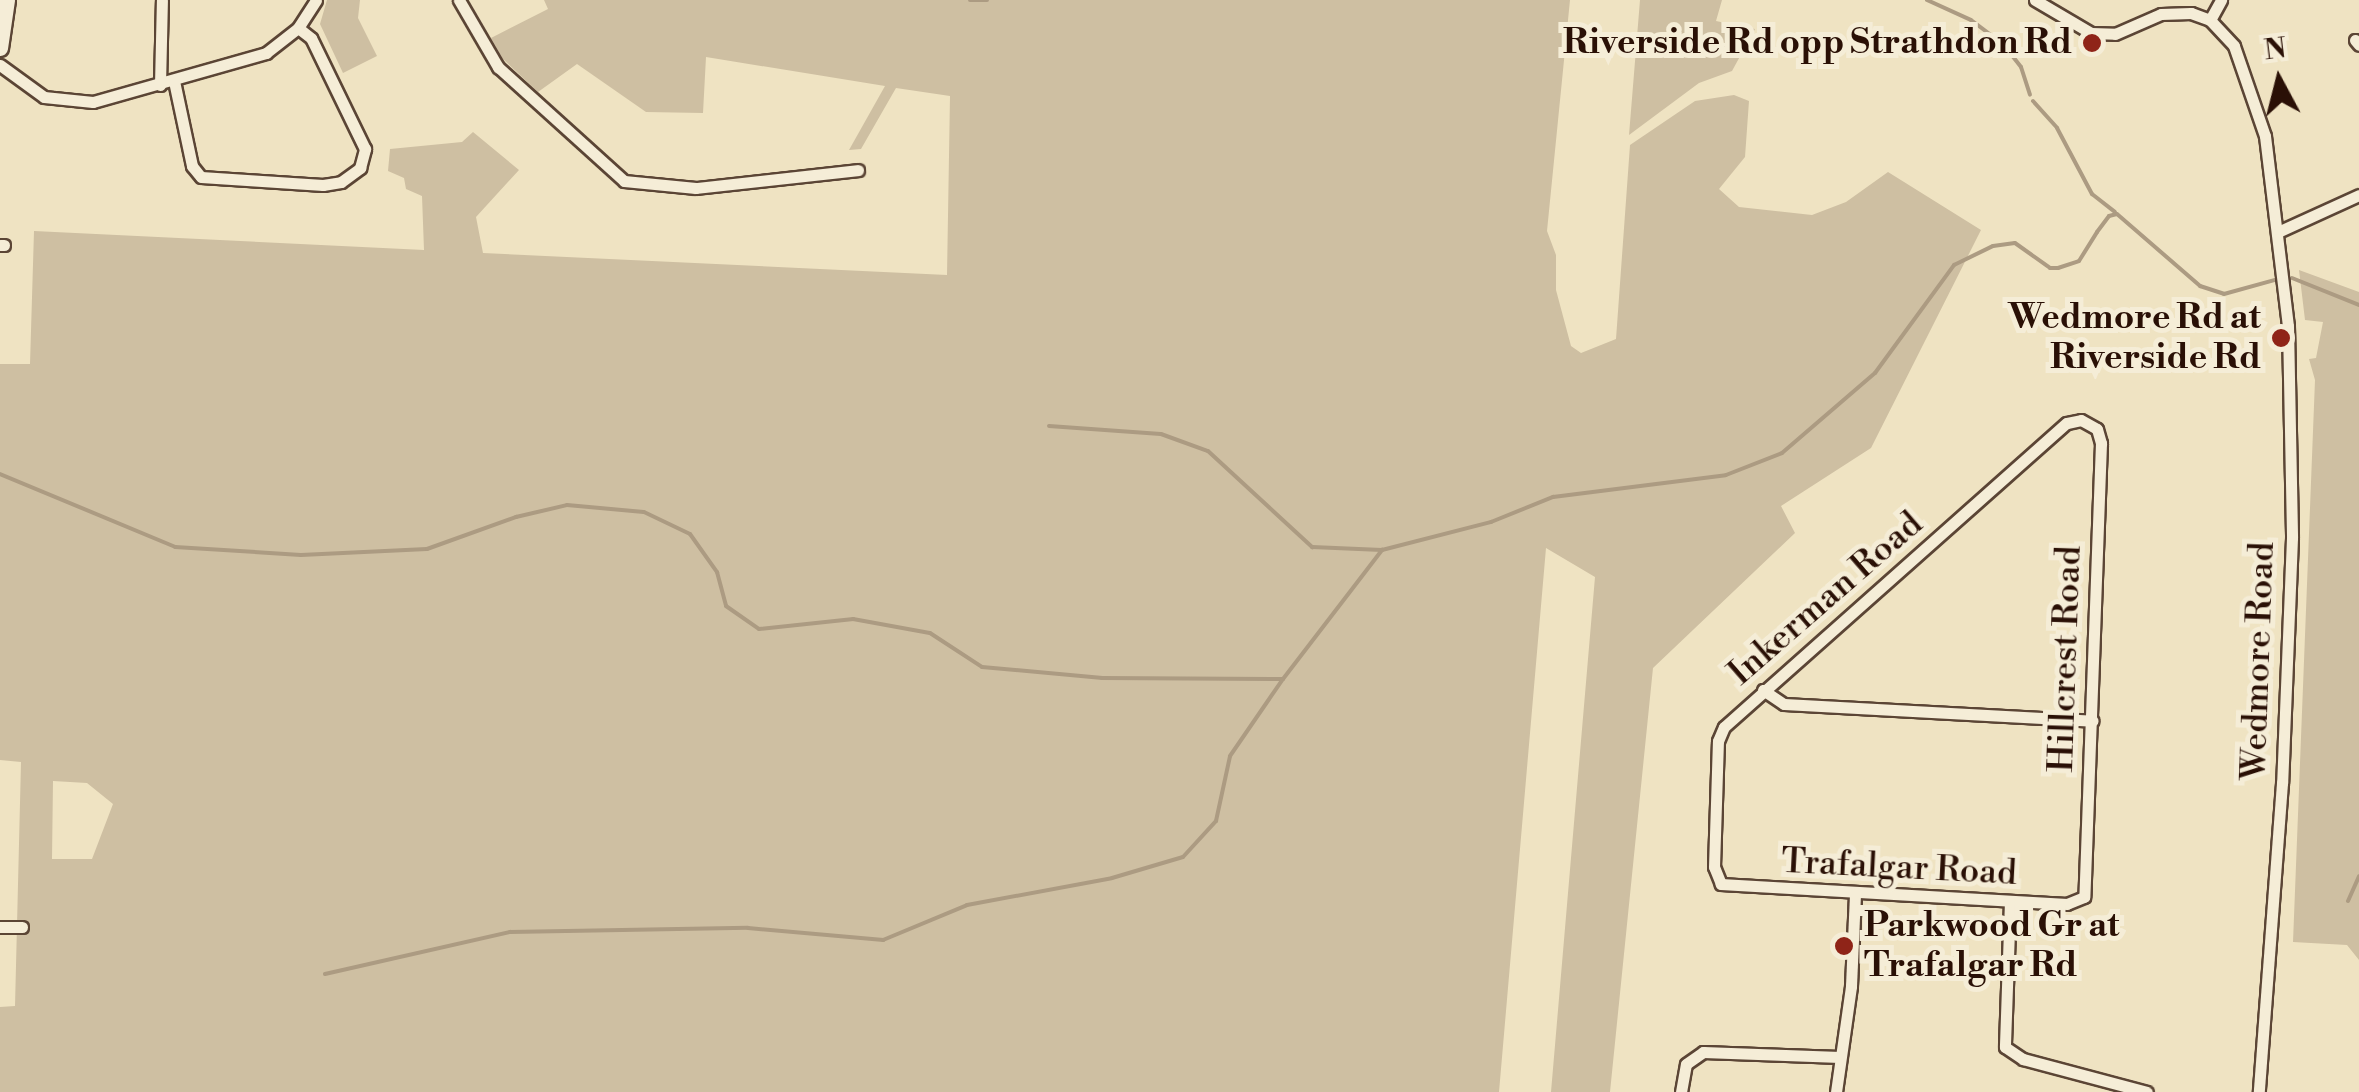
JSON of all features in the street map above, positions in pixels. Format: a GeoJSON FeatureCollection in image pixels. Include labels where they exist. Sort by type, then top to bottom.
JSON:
{"type":"FeatureCollection","features":[{"type":"Feature","properties":{"kind":"street"},"geometry":{"type":"LineString","coordinates":[[0,48],[7,0]]}},
{"type":"Feature","properties":{"kind":"street"},"geometry":{"type":"LineString","coordinates":[[160,85],[162,0]]}},
{"type":"Feature","properties":{"kind":"street"},"geometry":{"type":"LineString","coordinates":[[0,64],[36,93],[58,101],[83,103],[174,82],[266,53],[298,28],[316,0]]}},
{"type":"Feature","properties":{"kind":"street"},"geometry":{"type":"LineString","coordinates":[[459,0],[498,67],[624,181],[696,188],[858,170]]}},
{"type":"Feature","properties":{"kind":"street"},"geometry":{"type":"LineString","coordinates":[[2035,0],[2091,33],[2115,34],[2161,14],[2191,14],[2210,20],[2221,0]]}},
{"type":"Feature","properties":{"kind":"street","name":"Wedmore Road"},"geometry":{"type":"LineString","coordinates":[[2210,20],[2234,46],[2260,113],[2280,231],[2292,392],[2292,538],[2282,783],[2259,1092]]}},
{"type":"Feature","properties":{"kind":"street"},"geometry":{"type":"LineString","coordinates":[[174,82],[191,162],[201,177],[323,186],[344,181],[362,165],[364,148],[311,38],[298,28]]}},
{"type":"Feature","properties":{"kind":"street"},"geometry":{"type":"LineString","coordinates":[[2280,231],[2359,195]]}},
{"type":"Feature","properties":{"kind":"street","name":"Inkerman Road"},"geometry":{"type":"LineString","coordinates":[[1719,882],[1714,867],[1720,734],[1763,690],[2067,422],[2088,421]]}},
{"type":"Feature","properties":{"kind":"street","name":"Hillcrest Road"},"geometry":{"type":"LineString","coordinates":[[2078,902],[2086,887],[2100,443],[2098,429],[2088,421]]}},
{"type":"Feature","properties":{"kind":"street"},"geometry":{"type":"LineString","coordinates":[[1763,690],[1784,704],[2092,721]]}},
{"type":"Feature","properties":{"kind":"street","name":"Trafalgar Road"},"geometry":{"type":"LineString","coordinates":[[1719,882],[1733,888],[2078,902]]}},
{"type":"Feature","properties":{"kind":"street"},"geometry":{"type":"LineString","coordinates":[[1836,1092],[1851,986],[1855,893]]}},
{"type":"Feature","properties":{"kind":"street"},"geometry":{"type":"LineString","coordinates":[[2010,901],[2005,1047],[2023,1059],[2147,1092]]}},
{"type":"Feature","properties":{"kind":"street"},"geometry":{"type":"LineString","coordinates":[[0,926],[22,927]]}},
{"type":"Feature","properties":{"kind":"street"},"geometry":{"type":"LineString","coordinates":[[1681,1092],[1686,1064],[1703,1052],[1840,1058]]}},
{"type":"Feature","properties":{"kind":"shaded area"},"geometry":{"type":"Polygon","coordinates":[[[327,0],[360,0],[358,18],[377,56],[343,73],[320,24],[327,0]]]}},
{"type":"Feature","properties":{"kind":"shaded area"},"geometry":{"type":"Polygon","coordinates":[[[544,0],[1570,0],[1547,231],[1556,255],[1556,290],[1571,346],[1581,353],[1616,339],[1630,145],[1695,101],[1734,95],[1749,101],[1745,157],[1719,189],[1739,207],[1812,215],[1846,202],[1888,172],[1981,230],[1871,448],[1781,506],[1795,533],[1653,668],[1610,1092],[1551,1092],[1595,577],[1546,548],[1499,1092],[0,1092],[0,1007],[15,1006],[21,762],[0,760],[0,364],[30,364],[34,231],[424,250],[422,196],[406,189],[404,178],[388,171],[390,149],[462,142],[473,132],[519,170],[476,217],[483,253],[947,275],[950,96],[896,88],[861,149],[849,150],[885,86],[706,57],[703,113],[646,112],[577,64],[538,92],[503,59],[491,38],[548,9],[544,0]],[[53,781],[52,859],[92,859],[113,804],[87,783],[53,781]]]}},
{"type":"Feature","properties":{"kind":"shaded area"},"geometry":{"type":"Polygon","coordinates":[[[1640,0],[1722,0],[1716,21],[1755,29],[1732,71],[1699,83],[1629,135],[1640,0]]]}},
{"type":"Feature","properties":{"kind":"shaded area"},"geometry":{"type":"Polygon","coordinates":[[[2299,270],[2359,292],[2359,960],[2347,945],[2293,942],[2315,380],[2309,359],[2316,358],[2323,322],[2305,320],[2299,270]]]}},
{"type":"Feature","properties":{"kind":"waterway"},"geometry":{"type":"LineString","coordinates":[[970,0],[987,0]]}},
{"type":"Feature","properties":{"kind":"waterway"},"geometry":{"type":"LineString","coordinates":[[1927,0],[1971,20],[2003,44],[2021,67],[2030,95]]}},
{"type":"Feature","properties":{"kind":"waterway"},"geometry":{"type":"LineString","coordinates":[[2033,101],[2057,128],[2092,194],[2115,212]]}},
{"type":"Feature","properties":{"kind":"waterway"},"geometry":{"type":"LineString","coordinates":[[0,474],[175,547],[301,555],[427,549],[516,517],[567,505],[644,512],[690,534],[717,572],[726,606],[759,629],[853,619],[930,633],[982,667],[1102,678],[1283,679],[1382,550],[1491,522],[1553,497],[1726,475],[1782,453],[1875,373],[1954,265],[1993,246],[2015,243],[2050,268],[2058,268],[2079,261],[2109,216],[2117,214],[2200,286],[2224,294],[2275,280]]}},
{"type":"Feature","properties":{"kind":"waterway"},"geometry":{"type":"LineString","coordinates":[[2292,278],[2359,305]]}},
{"type":"Feature","properties":{"kind":"waterway"},"geometry":{"type":"LineString","coordinates":[[1049,426],[1161,434],[1208,451],[1312,547],[1382,550]]}},
{"type":"Feature","properties":{"kind":"waterway"},"geometry":{"type":"LineString","coordinates":[[325,974],[510,932],[748,928],[883,940],[967,905],[1112,878],[1183,857],[1216,821],[1230,756],[1283,679]]}},
{"type":"Feature","properties":{"kind":"waterway"},"geometry":{"type":"LineString","coordinates":[[2348,901],[2359,876]]}},
{"type":"Feature","properties":{"kind":"place","name":"Riverside Rd opp Strathdon Rd"},"geometry":{"type":"Point","coordinates":[2092,43]}},
{"type":"Feature","properties":{"kind":"place","name":"Wedmore Rd at Riverside Rd"},"geometry":{"type":"Point","coordinates":[2281,338]}},
{"type":"Feature","properties":{"kind":"place","name":"Parkwood Gr at Trafalgar Rd"},"geometry":{"type":"Point","coordinates":[1844,946]}}]}
